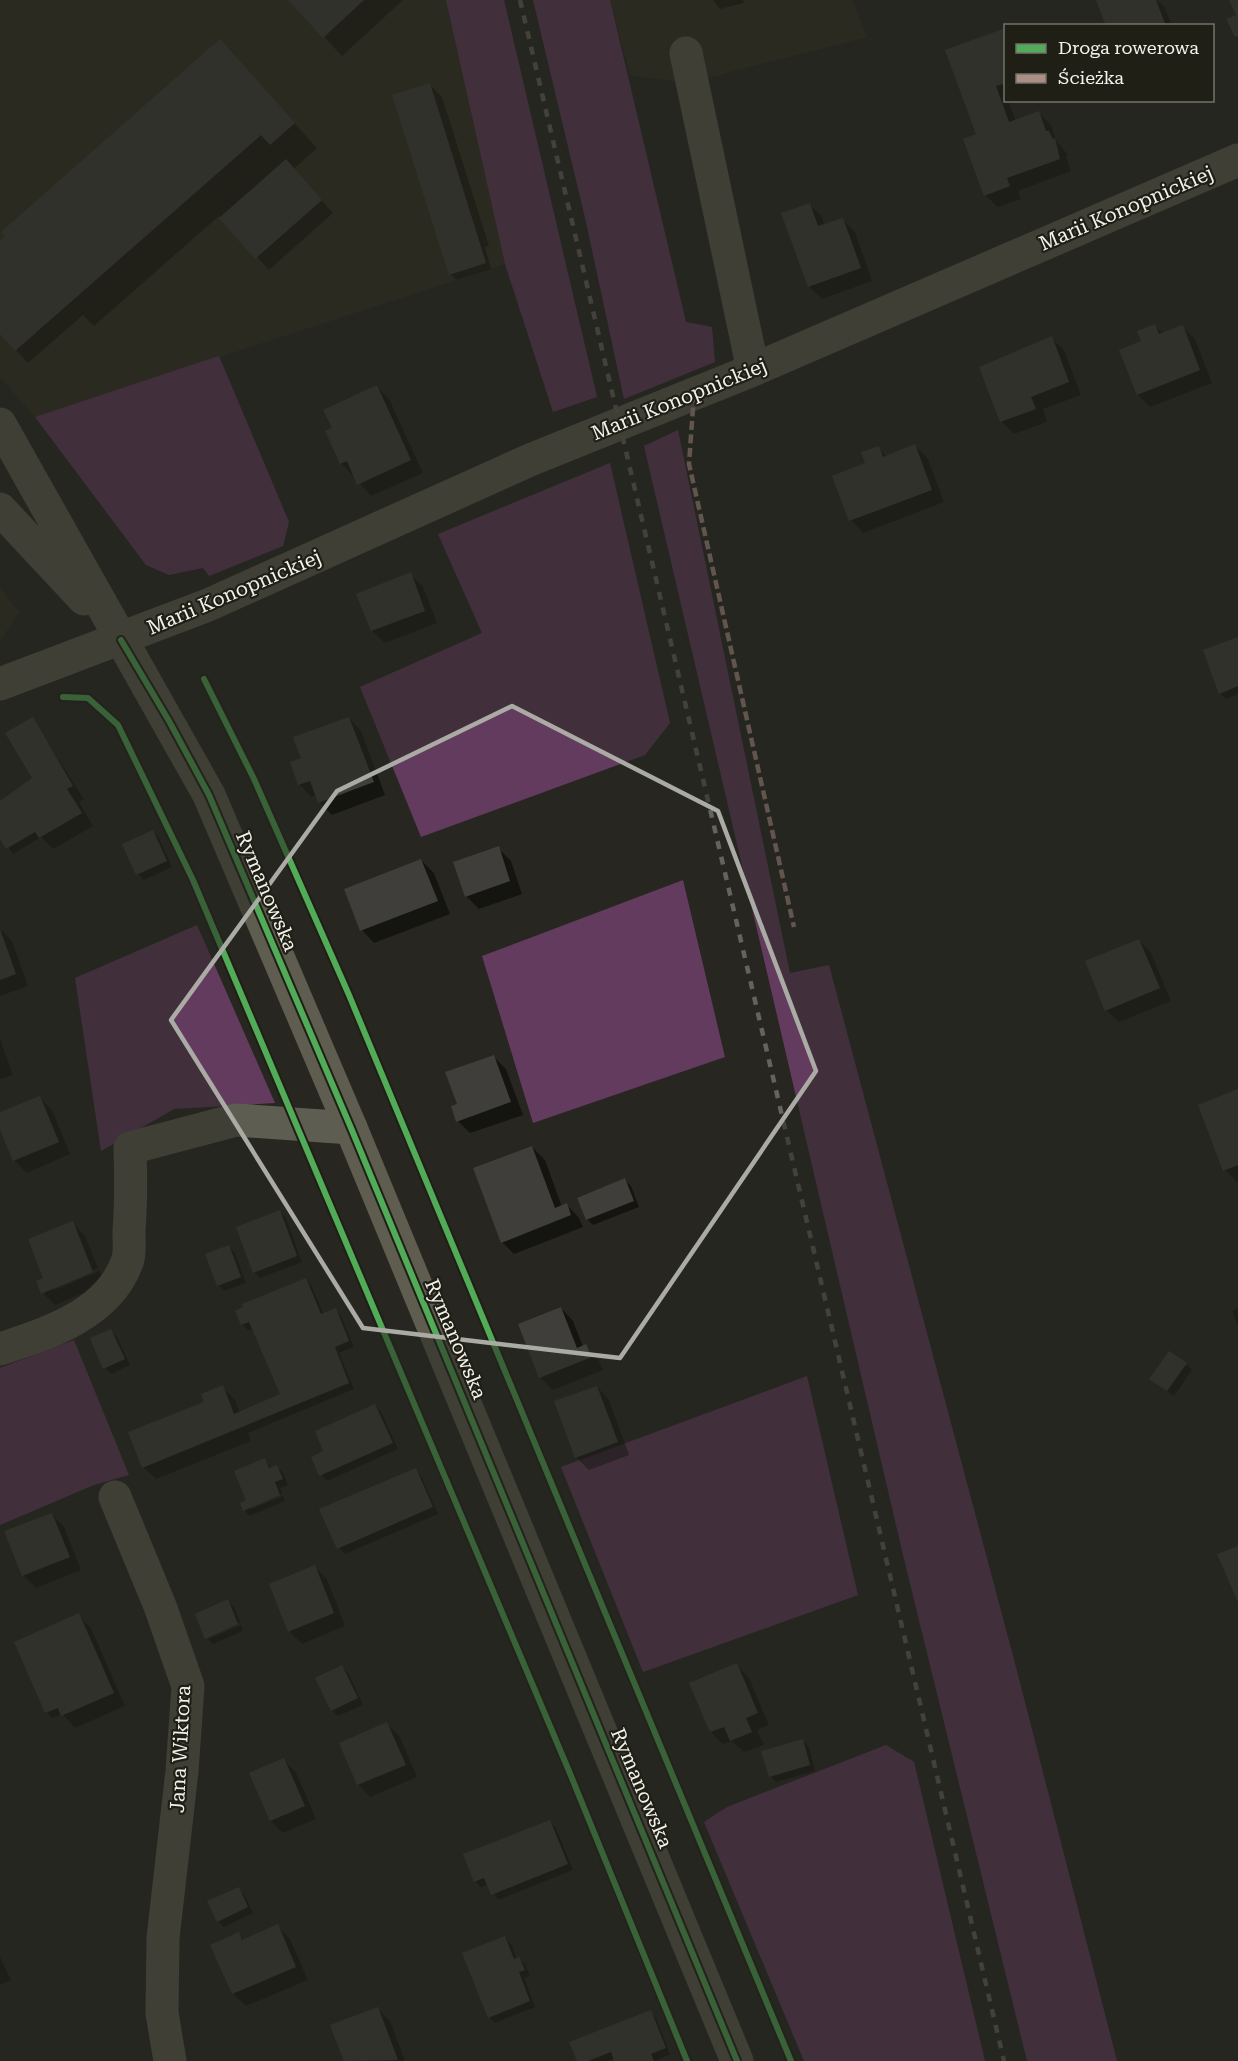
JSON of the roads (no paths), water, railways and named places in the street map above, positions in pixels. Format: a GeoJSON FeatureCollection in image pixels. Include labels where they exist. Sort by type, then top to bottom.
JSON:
{"type":"FeatureCollection","features":[{"type":"Feature","properties":{"kind":"main road","name":"Rymanowska"},"geometry":{"type":"LineString","coordinates":[[0,424],[170,721],[209,795],[351,1128],[737,2061]]}},
{"type":"Feature","properties":{"kind":"main road","name":"Rymanowska"},"geometry":{"type":"LineString","coordinates":[[0,509],[122,640]]}},
{"type":"Feature","properties":{"kind":"street"},"geometry":{"type":"LineString","coordinates":[[686,53],[753,370]]}},
{"type":"Feature","properties":{"kind":"street","name":"Marii Konopnickiej"},"geometry":{"type":"LineString","coordinates":[[0,684],[122,640],[266,580],[530,460],[753,370],[1238,160]]}},
{"type":"Feature","properties":{"kind":"street"},"geometry":{"type":"LineString","coordinates":[[0,1349],[49,1334],[78,1317],[100,1300],[116,1281],[128,1258],[130,1148],[236,1120],[351,1128]]}},
{"type":"Feature","properties":{"kind":"street","name":"Jana Wiktora"},"geometry":{"type":"LineString","coordinates":[[115,1497],[160,1606],[188,1686],[181,1782],[163,1938],[162,2013],[170,2061]]}},
{"type":"Feature","properties":{"kind":"railway"},"geometry":{"type":"LineString","coordinates":[[520,0],[1004,2061]]}}]}
